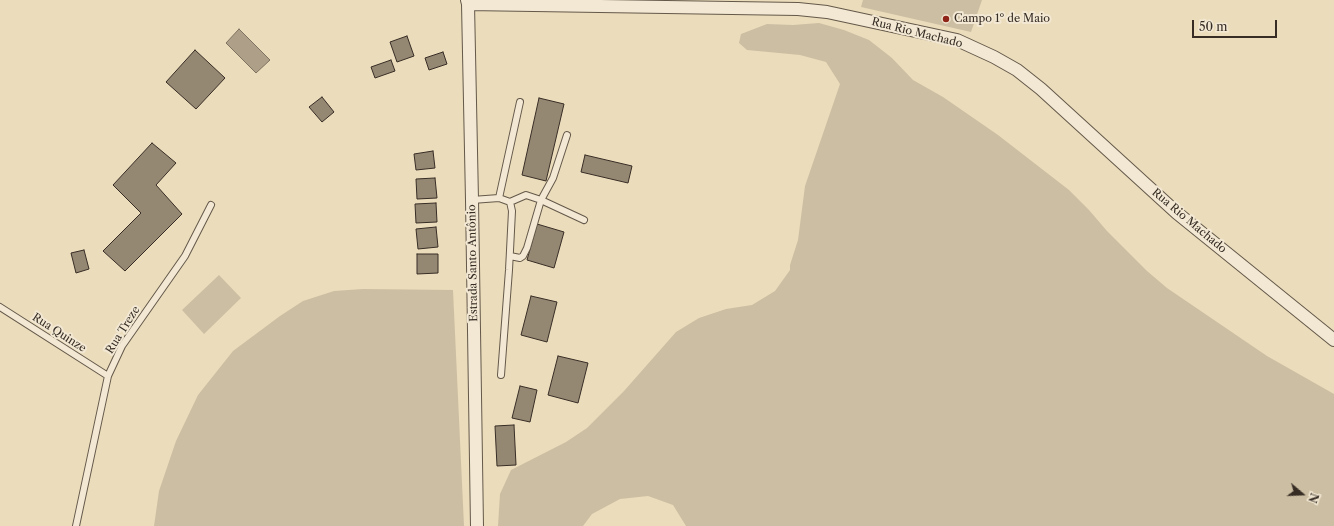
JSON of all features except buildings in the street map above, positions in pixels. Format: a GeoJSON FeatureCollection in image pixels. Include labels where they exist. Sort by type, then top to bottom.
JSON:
{"type":"FeatureCollection","features":[{"type":"Feature","properties":{"kind":"street","name":"Estrada Santo Antônio"},"geometry":{"type":"LineString","coordinates":[[468,2],[477,526]]}},
{"type":"Feature","properties":{"kind":"street","name":"Rua Rio Machado"},"geometry":{"type":"LineString","coordinates":[[468,2],[798,9],[827,12],[957,40],[994,57],[1011,67],[1041,89],[1177,213],[1334,340]]}},
{"type":"Feature","properties":{"kind":"lane"},"geometry":{"type":"LineString","coordinates":[[499,198],[520,102]]}},
{"type":"Feature","properties":{"kind":"lane"},"geometry":{"type":"LineString","coordinates":[[510,256],[520,258],[523,256],[541,200],[553,178],[567,135]]}},
{"type":"Feature","properties":{"kind":"lane"},"geometry":{"type":"LineString","coordinates":[[472,200],[499,198],[510,202],[526,195],[541,200],[584,220]]}},
{"type":"Feature","properties":{"kind":"lane"},"geometry":{"type":"LineString","coordinates":[[500,374],[510,256],[512,211],[510,202]]}},
{"type":"Feature","properties":{"kind":"lane","name":"Rua Treze"},"geometry":{"type":"LineString","coordinates":[[76,526],[108,376],[122,346],[185,256],[211,205]]}},
{"type":"Feature","properties":{"kind":"lane","name":"Rua Quinze"},"geometry":{"type":"LineString","coordinates":[[0,307],[108,376]]}},
{"type":"Feature","properties":{"kind":"shaded area","name":"Campo 1º de Maio"},"geometry":{"type":"Polygon","coordinates":[[[863,0],[982,0],[971,32],[861,7],[863,0]]]}},
{"type":"Feature","properties":{"kind":"shaded area"},"geometry":{"type":"Polygon","coordinates":[[[819,23],[844,30],[869,40],[892,58],[913,80],[943,97],[998,135],[1069,190],[1147,271],[1167,288],[1267,356],[1334,394],[1334,526],[686,526],[673,505],[648,496],[620,499],[592,514],[583,526],[498,526],[500,494],[511,470],[566,442],[587,428],[624,391],[676,332],[699,318],[726,309],[752,305],[775,291],[790,270],[790,265],[798,240],[805,186],[840,84],[826,62],[800,55],[747,50],[739,43],[741,34],[767,24],[793,25],[819,23]]]}},
{"type":"Feature","properties":{"kind":"shaded area"},"geometry":{"type":"Polygon","coordinates":[[[239,29],[270,60],[256,73],[226,43],[239,29]]]}},
{"type":"Feature","properties":{"kind":"shaded area"},"geometry":{"type":"Polygon","coordinates":[[[219,275],[241,298],[204,334],[182,310],[219,275]]]}},
{"type":"Feature","properties":{"kind":"shaded area"},"geometry":{"type":"Polygon","coordinates":[[[363,289],[453,290],[464,526],[154,526],[159,491],[176,441],[198,395],[233,351],[303,301],[334,291],[363,289]]]}},
{"type":"Feature","properties":{"kind":"place","name":"Campo 1º de Maio"},"geometry":{"type":"Point","coordinates":[946,19]}}]}
